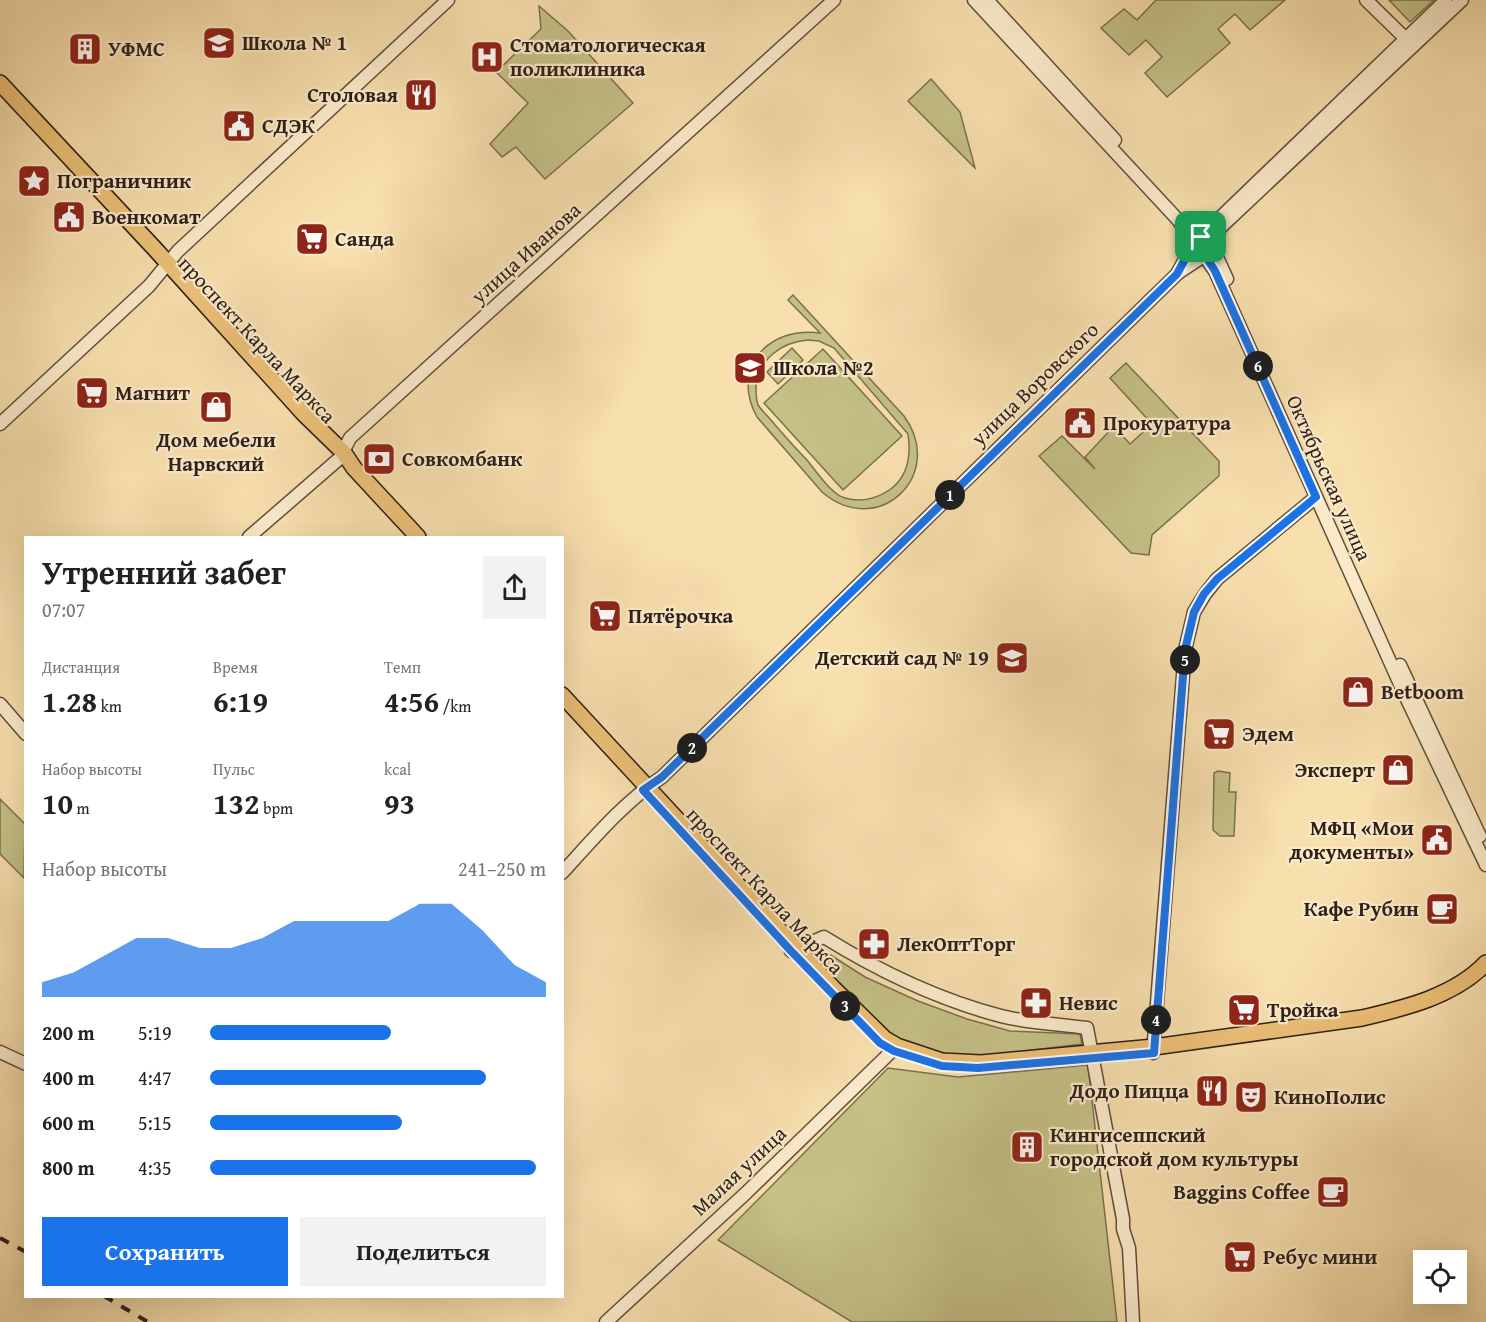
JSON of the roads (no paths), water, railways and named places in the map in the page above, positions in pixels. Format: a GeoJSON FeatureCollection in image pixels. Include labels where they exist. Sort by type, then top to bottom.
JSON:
{"type":"FeatureCollection","features":[{"type":"Feature","properties":{"kind":"main road"},"geometry":{"type":"LineString","coordinates":[[0,83],[165,267]]}},
{"type":"Feature","properties":{"kind":"main road","name":"проспект Карла Маркса"},"geometry":{"type":"LineString","coordinates":[[0,92],[165,267],[329,450],[342,455],[410,536]]}},
{"type":"Feature","properties":{"kind":"main road"},"geometry":{"type":"LineString","coordinates":[[342,455],[417,536]]}},
{"type":"Feature","properties":{"kind":"main road"},"geometry":{"type":"LineString","coordinates":[[564,697],[645,788]]}},
{"type":"Feature","properties":{"kind":"main road","name":"проспект Карла Маркса"},"geometry":{"type":"LineString","coordinates":[[564,705],[645,788],[880,1043],[942,1066],[978,1068],[1154,1050],[1374,1020],[1409,1011],[1435,1001],[1463,988],[1486,970]]}},
{"type":"Feature","properties":{"kind":"main road"},"geometry":{"type":"LineString","coordinates":[[1154,1050],[1362,1018],[1401,1009],[1462,983],[1486,963]]}},
{"type":"Feature","properties":{"kind":"street"},"geometry":{"type":"LineString","coordinates":[[0,424],[149,286],[178,252],[448,0]]}},
{"type":"Feature","properties":{"kind":"street","name":"улица Иванова"},"geometry":{"type":"LineString","coordinates":[[250,536],[342,455],[350,438],[834,0]]}},
{"type":"Feature","properties":{"kind":"street","name":"Октябрьская улица"},"geometry":{"type":"LineString","coordinates":[[975,0],[1208,251],[1409,704],[1486,865]]}},
{"type":"Feature","properties":{"kind":"street"},"geometry":{"type":"LineString","coordinates":[[987,0],[1071,90],[1198,240]]}},
{"type":"Feature","properties":{"kind":"street"},"geometry":{"type":"LineString","coordinates":[[1366,0],[1405,38]]}},
{"type":"Feature","properties":{"kind":"street","name":"улица Воровского"},"geometry":{"type":"LineString","coordinates":[[564,871],[645,788],[662,777],[1177,274],[1198,240],[1446,0]]}},
{"type":"Feature","properties":{"kind":"street"},"geometry":{"type":"LineString","coordinates":[[1177,274],[1208,251],[1221,227],[1426,36],[1461,0]]}},
{"type":"Feature","properties":{"kind":"street"},"geometry":{"type":"LineString","coordinates":[[1208,251],[1215,253],[1295,437],[1486,848]]}},
{"type":"Feature","properties":{"kind":"street"},"geometry":{"type":"LineString","coordinates":[[1154,1050],[1185,650],[1194,612],[1204,594],[1217,579],[1316,497]]}},
{"type":"Feature","properties":{"kind":"street"},"geometry":{"type":"LineString","coordinates":[[0,704],[24,732]]}},
{"type":"Feature","properties":{"kind":"street"},"geometry":{"type":"LineString","coordinates":[[794,950],[824,937],[860,959],[927,990],[969,1005],[1001,1016],[1087,1028],[1123,1229],[1129,1248],[1133,1322]]}},
{"type":"Feature","properties":{"kind":"street","name":"Малая улица"},"geometry":{"type":"LineString","coordinates":[[606,1322],[746,1193],[895,1048]]}},
{"type":"Feature","properties":{"kind":"street"},"geometry":{"type":"LineString","coordinates":[[0,1052],[24,1063]]}},
{"type":"Feature","properties":{"kind":"railway"},"geometry":{"type":"LineString","coordinates":[[0,1238],[24,1251]]}},
{"type":"Feature","properties":{"kind":"railway"},"geometry":{"type":"LineString","coordinates":[[107,1298],[148,1322]]}},
{"type":"Feature","properties":{"kind":"place","name":"Школа № 1"},"geometry":{"type":"Point","coordinates":[219,43]}},
{"type":"Feature","properties":{"kind":"place","name":"УФМС"},"geometry":{"type":"Point","coordinates":[85,49]}},
{"type":"Feature","properties":{"kind":"place","name":"Стоматологическая поликлиника"},"geometry":{"type":"Point","coordinates":[487,57]}},
{"type":"Feature","properties":{"kind":"place","name":"Столовая"},"geometry":{"type":"Point","coordinates":[421,95]}},
{"type":"Feature","properties":{"kind":"place","name":"СДЭК"},"geometry":{"type":"Point","coordinates":[239,126]}},
{"type":"Feature","properties":{"kind":"place","name":"Пограничник"},"geometry":{"type":"Point","coordinates":[34,181]}},
{"type":"Feature","properties":{"kind":"place","name":"Военкомат"},"geometry":{"type":"Point","coordinates":[69,217]}},
{"type":"Feature","properties":{"kind":"place","name":"Санда"},"geometry":{"type":"Point","coordinates":[312,239]}},
{"type":"Feature","properties":{"kind":"place","name":"Школа №2"},"geometry":{"type":"Point","coordinates":[750,368]}},
{"type":"Feature","properties":{"kind":"place","name":"Магнит"},"geometry":{"type":"Point","coordinates":[92,393]}},
{"type":"Feature","properties":{"kind":"place","name":"Дом мебели Нарвский"},"geometry":{"type":"Point","coordinates":[216,407]}},
{"type":"Feature","properties":{"kind":"place","name":"Прокуратура"},"geometry":{"type":"Point","coordinates":[1080,423]}},
{"type":"Feature","properties":{"kind":"place","name":"Совкомбанк"},"geometry":{"type":"Point","coordinates":[379,459]}},
{"type":"Feature","properties":{"kind":"place","name":"Пятёрочка"},"geometry":{"type":"Point","coordinates":[605,616]}},
{"type":"Feature","properties":{"kind":"place","name":"Детский сад № 19"},"geometry":{"type":"Point","coordinates":[1012,658]}},
{"type":"Feature","properties":{"kind":"place","name":"Betboom"},"geometry":{"type":"Point","coordinates":[1358,692]}},
{"type":"Feature","properties":{"kind":"place","name":"Эдем"},"geometry":{"type":"Point","coordinates":[1219,734]}},
{"type":"Feature","properties":{"kind":"place","name":"Эксперт"},"geometry":{"type":"Point","coordinates":[1398,770]}},
{"type":"Feature","properties":{"kind":"place","name":"МФЦ «Мои документы»"},"geometry":{"type":"Point","coordinates":[1437,840]}},
{"type":"Feature","properties":{"kind":"place","name":"Кафе Рубин"},"geometry":{"type":"Point","coordinates":[1442,909]}},
{"type":"Feature","properties":{"kind":"place","name":"ЛекОптТорг"},"geometry":{"type":"Point","coordinates":[874,944]}},
{"type":"Feature","properties":{"kind":"place","name":"Невис"},"geometry":{"type":"Point","coordinates":[1036,1003]}},
{"type":"Feature","properties":{"kind":"place","name":"Тройка"},"geometry":{"type":"Point","coordinates":[1244,1010]}},
{"type":"Feature","properties":{"kind":"place","name":"Додо Пицца"},"geometry":{"type":"Point","coordinates":[1212,1091]}},
{"type":"Feature","properties":{"kind":"place","name":"КиноПолис"},"geometry":{"type":"Point","coordinates":[1251,1097]}},
{"type":"Feature","properties":{"kind":"place","name":"Кингисеппский городской дом культуры"},"geometry":{"type":"Point","coordinates":[1027,1147]}},
{"type":"Feature","properties":{"kind":"place","name":"Baggins Coffee"},"geometry":{"type":"Point","coordinates":[1333,1192]}},
{"type":"Feature","properties":{"kind":"place","name":"Ребус мини"},"geometry":{"type":"Point","coordinates":[1240,1257]}}]}
